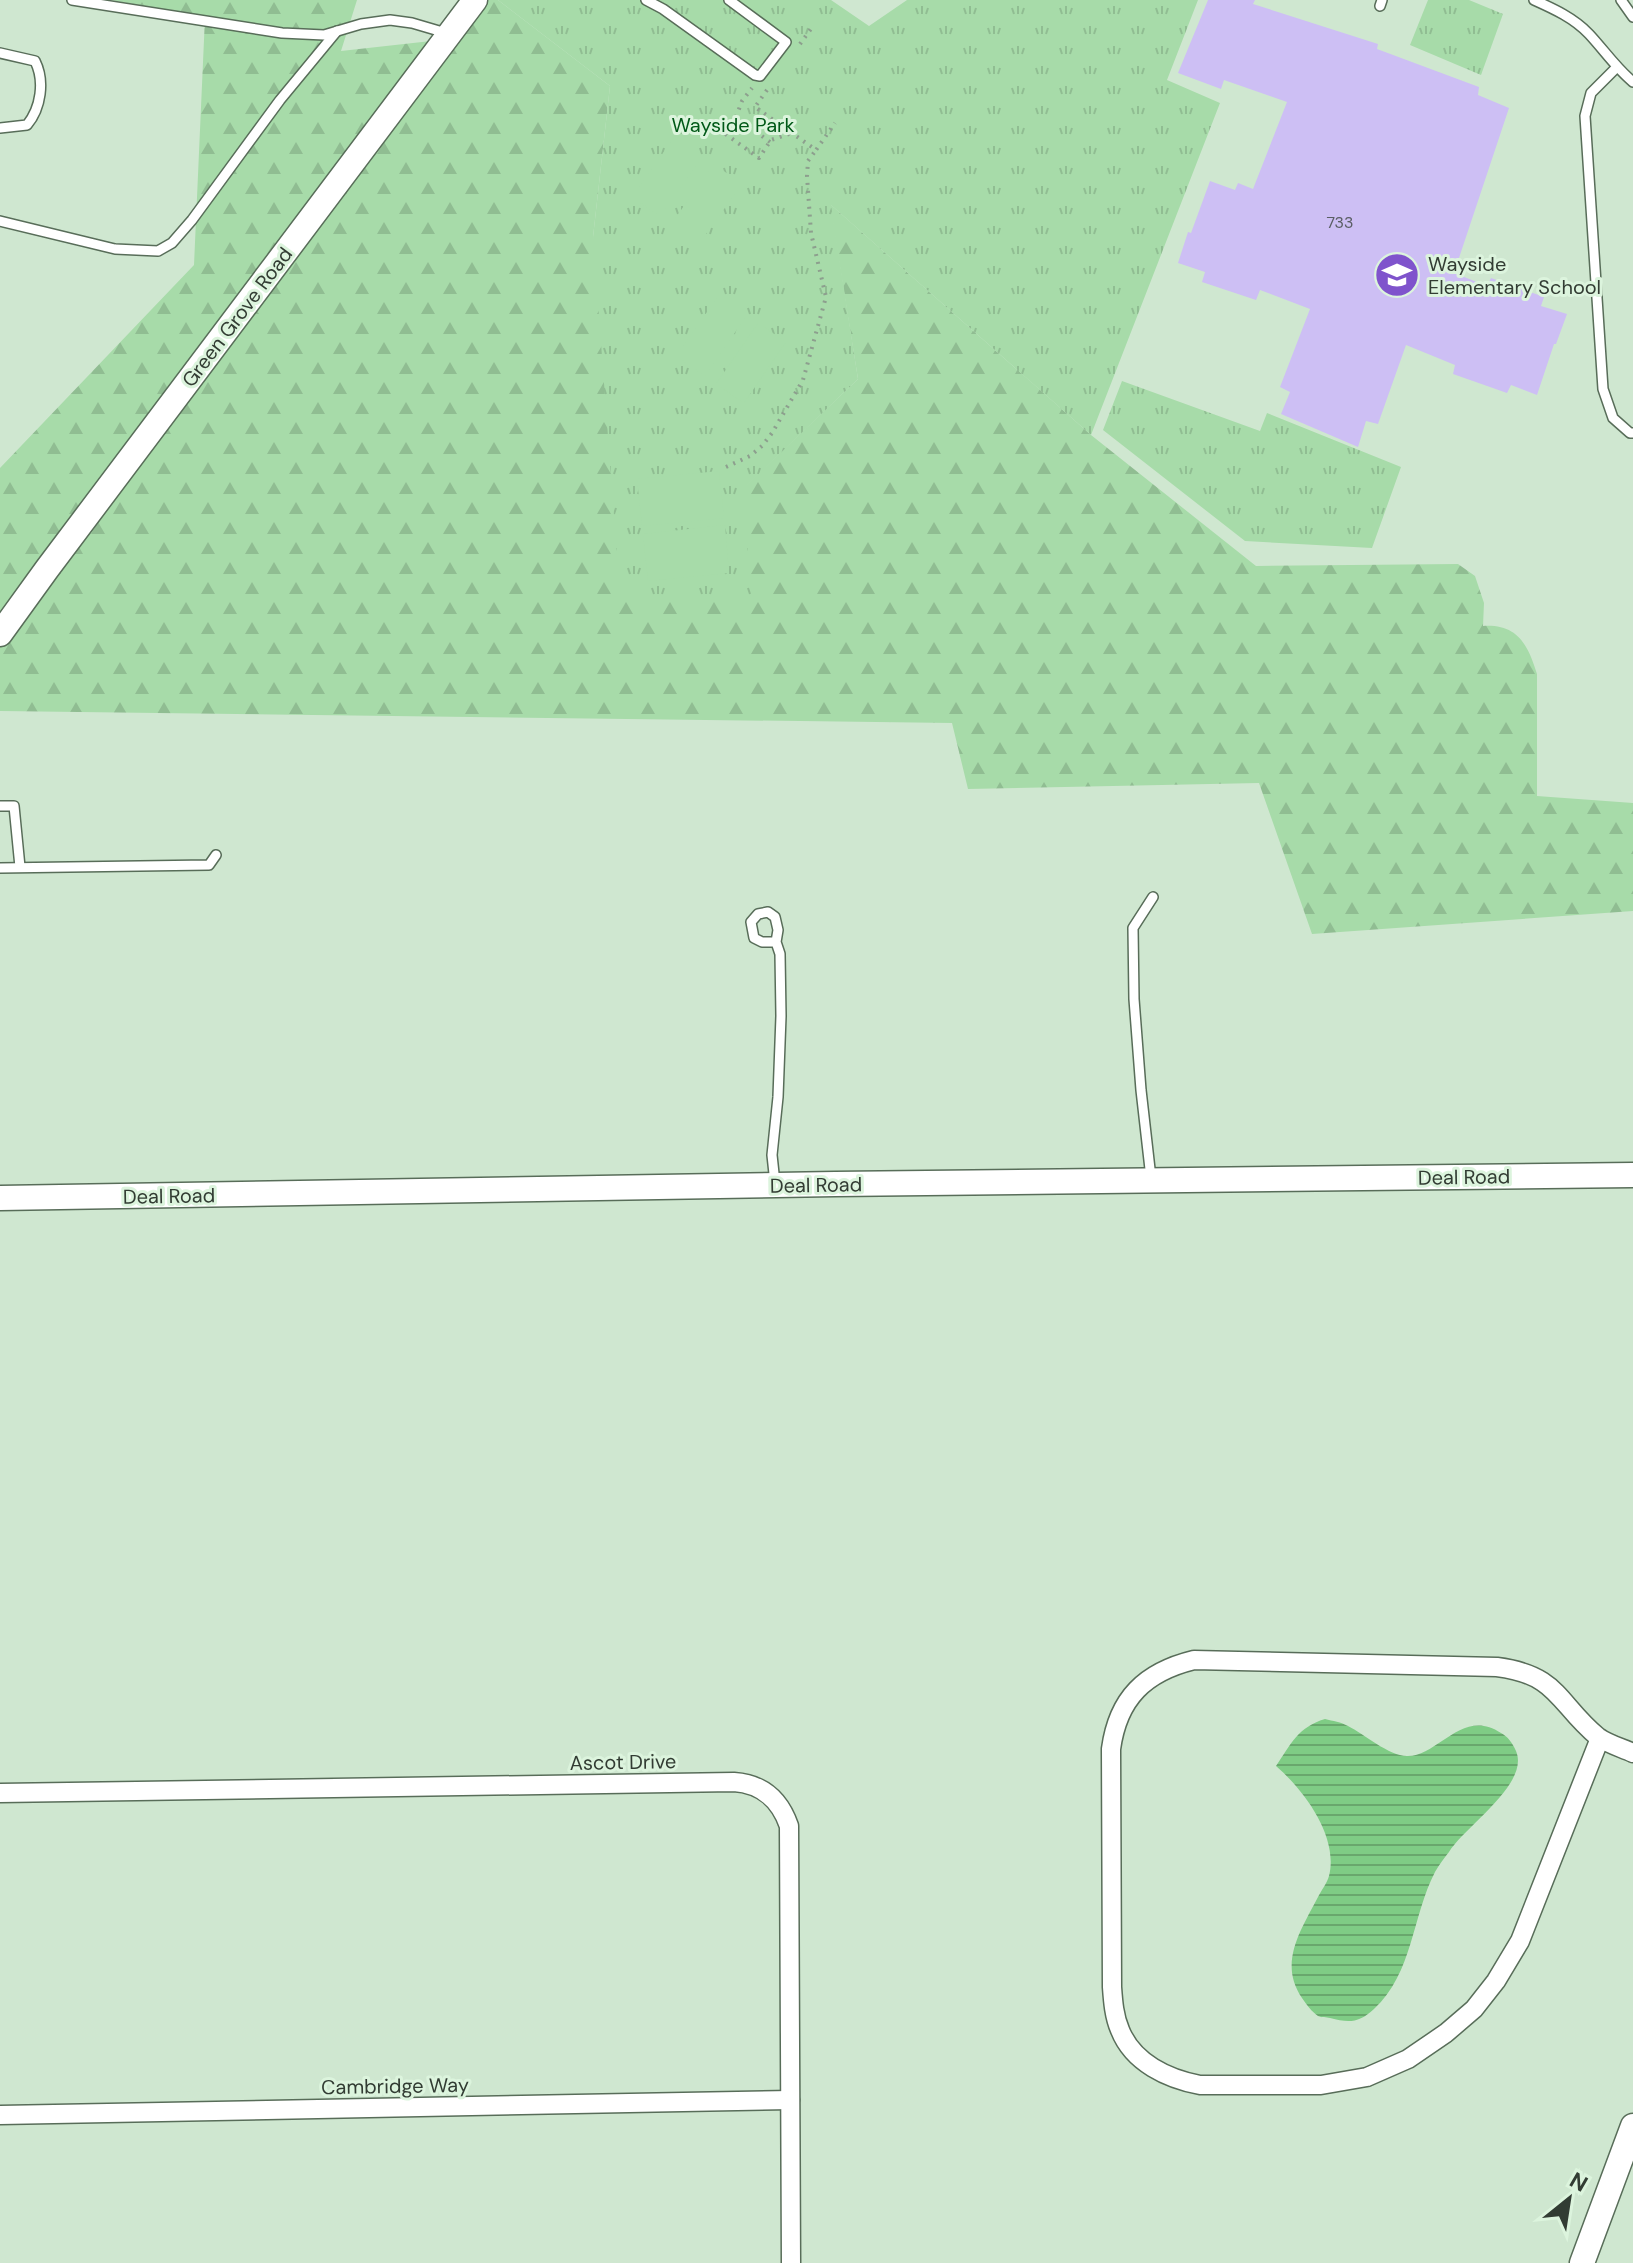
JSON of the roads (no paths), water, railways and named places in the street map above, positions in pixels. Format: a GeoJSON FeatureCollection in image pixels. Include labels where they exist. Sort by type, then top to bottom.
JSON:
{"type":"FeatureCollection","features":[{"type":"Feature","properties":{"kind":"street","name":"Green Grove Road"},"geometry":{"type":"LineString","coordinates":[[0,634],[475,0]]}},
{"type":"Feature","properties":{"kind":"street","name":"Deal Road"},"geometry":{"type":"LineString","coordinates":[[0,1198],[1633,1175]]}},
{"type":"Feature","properties":{"kind":"street"},"geometry":{"type":"LineString","coordinates":[[1600,1738],[1520,1941],[1496,1981],[1474,2009],[1408,2059],[1367,2077],[1321,2085],[1200,2085],[1161,2074],[1144,2062],[1120,2032],[1112,1987],[1111,1749],[1114,1730],[1122,1711],[1145,1682],[1163,1670],[1194,1660],[1517,1670],[1537,1677],[1554,1690],[1600,1738],[1633,1753]]}},
{"type":"Feature","properties":{"kind":"street","name":"Ascot Drive"},"geometry":{"type":"LineString","coordinates":[[0,1793],[749,1783],[772,1797],[785,1813],[789,1826],[791,2263]]}},
{"type":"Feature","properties":{"kind":"street","name":"Cambridge Way"},"geometry":{"type":"LineString","coordinates":[[0,2115],[790,2100]]}},
{"type":"Feature","properties":{"kind":"street"},"geometry":{"type":"LineString","coordinates":[[1582,2263],[1633,2126]]}},
{"type":"Feature","properties":{"kind":"lane"},"geometry":{"type":"LineString","coordinates":[[72,0],[282,33],[324,35],[361,24],[390,20],[449,34]]}},
{"type":"Feature","properties":{"kind":"lane"},"geometry":{"type":"LineString","coordinates":[[646,0],[760,76],[786,42],[729,0]]}},
{"type":"Feature","properties":{"kind":"lane"},"geometry":{"type":"LineString","coordinates":[[1534,0],[1568,16],[1589,33],[1616,68],[1633,82]]}},
{"type":"Feature","properties":{"kind":"lane"},"geometry":{"type":"LineString","coordinates":[[1621,0],[1633,17]]}},
{"type":"Feature","properties":{"kind":"lane"},"geometry":{"type":"LineString","coordinates":[[0,221],[115,249],[158,251],[172,243],[192,220],[280,100],[337,31]]}},
{"type":"Feature","properties":{"kind":"lane"},"geometry":{"type":"LineString","coordinates":[[0,53],[35,61],[40,72],[39,106],[35,116],[27,125],[0,128]]}},
{"type":"Feature","properties":{"kind":"lane"},"geometry":{"type":"LineString","coordinates":[[1616,68],[1591,93],[1585,116],[1603,389],[1613,418],[1633,433]]}},
{"type":"Feature","properties":{"kind":"lane"},"geometry":{"type":"LineString","coordinates":[[0,806],[14,806],[20,867]]}},
{"type":"Feature","properties":{"kind":"lane"},"geometry":{"type":"LineString","coordinates":[[0,868],[209,865],[216,855]]}},
{"type":"Feature","properties":{"kind":"lane"},"geometry":{"type":"LineString","coordinates":[[1152,1182],[1134,999],[1133,928],[1153,897]]}},
{"type":"Feature","properties":{"kind":"lane"},"geometry":{"type":"LineString","coordinates":[[776,942],[780,954],[781,1016],[772,1155],[776,1186]]}},
{"type":"Feature","properties":{"kind":"place","name":"Wayside Elementary School"},"geometry":{"type":"Point","coordinates":[1397,275]}},
{"type":"Feature","properties":{"kind":"park label","name":"Wayside Park"},"geometry":{"type":"Point","coordinates":[733,125]}}]}
